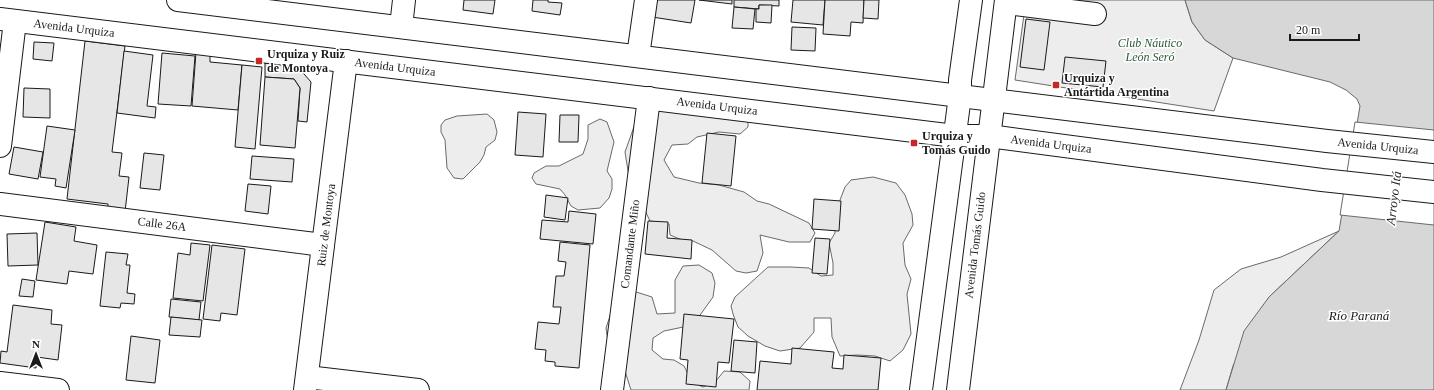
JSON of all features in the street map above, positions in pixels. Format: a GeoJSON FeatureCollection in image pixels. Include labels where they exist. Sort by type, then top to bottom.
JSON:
{"type":"FeatureCollection","features":[{"type":"Feature","properties":{"kind":"main road","name":"Avenida Urquiza"},"geometry":{"type":"LineString","coordinates":[[178,0],[960,96],[1434,152]]}},
{"type":"Feature","properties":{"kind":"main road"},"geometry":{"type":"LineString","coordinates":[[401,27],[404,0]]}},
{"type":"Feature","properties":{"kind":"main road"},"geometry":{"type":"LineString","coordinates":[[638,56],[646,0]]}},
{"type":"Feature","properties":{"kind":"main road"},"geometry":{"type":"LineString","coordinates":[[921,390],[960,96],[960,80],[971,0]]}},
{"type":"Feature","properties":{"kind":"main road"},"geometry":{"type":"LineString","coordinates":[[1006,1],[1095,14]]}},
{"type":"Feature","properties":{"kind":"main road","name":"Avenida Tomás Guido"},"geometry":{"type":"LineString","coordinates":[[958,390],[988,136],[995,100],[994,92],[1006,1]]}},
{"type":"Feature","properties":{"kind":"main road","name":"Avenida Urquiza"},"geometry":{"type":"LineString","coordinates":[[8,20],[954,136],[988,136],[1322,180],[1434,192]]}},
{"type":"Feature","properties":{"kind":"main road"},"geometry":{"type":"LineString","coordinates":[[0,146],[8,20]]}},
{"type":"Feature","properties":{"kind":"main road","name":"Ruiz de Montoya"},"geometry":{"type":"LineString","coordinates":[[306,384],[346,61]]}},
{"type":"Feature","properties":{"kind":"main road","name":"Comandante Miño"},"geometry":{"type":"LineString","coordinates":[[612,390],[648,98]]}},
{"type":"Feature","properties":{"kind":"main road","name":"Calle 26A"},"geometry":{"type":"LineString","coordinates":[[0,204],[324,244]]}},
{"type":"Feature","properties":{"kind":"main road"},"geometry":{"type":"LineString","coordinates":[[0,383],[58,390]]}},
{"type":"Feature","properties":{"kind":"main road"},"geometry":{"type":"LineString","coordinates":[[306,384],[418,390]]}},
{"type":"Feature","properties":{"kind":"shaded area","name":"Club Náutico León Seró"},"geometry":{"type":"Polygon","coordinates":[[[1026,0],[1185,0],[1192,22],[1205,40],[1233,58],[1214,111],[1015,80],[1026,0]]]}},
{"type":"Feature","properties":{"kind":"shaded area"},"geometry":{"type":"Polygon","coordinates":[[[658,108],[748,120],[748,127],[740,134],[719,132],[697,137],[688,144],[672,145],[664,160],[674,177],[699,183],[719,185],[744,192],[757,201],[769,204],[809,223],[815,233],[810,242],[789,242],[760,235],[763,253],[757,271],[746,273],[736,271],[712,250],[693,241],[682,240],[670,235],[669,224],[650,221],[629,177],[625,152],[635,124],[658,108]]]}},
{"type":"Feature","properties":{"kind":"shaded area"},"geometry":{"type":"Polygon","coordinates":[[[487,114],[494,120],[497,132],[495,140],[486,147],[480,162],[463,179],[454,178],[447,168],[445,140],[441,132],[441,125],[445,120],[457,116],[487,114]]]}},
{"type":"Feature","properties":{"kind":"shaded area"},"geometry":{"type":"Polygon","coordinates":[[[600,119],[607,122],[614,142],[607,171],[612,179],[612,189],[609,198],[600,208],[578,210],[571,206],[560,189],[536,184],[532,178],[534,173],[546,166],[559,166],[583,154],[588,139],[588,125],[600,119]]]}},
{"type":"Feature","properties":{"kind":"shaded area"},"geometry":{"type":"Polygon","coordinates":[[[873,177],[896,183],[905,195],[912,214],[913,225],[903,243],[905,265],[911,279],[907,294],[911,334],[903,350],[890,361],[875,356],[840,356],[832,337],[831,318],[814,318],[814,332],[800,348],[780,351],[765,346],[748,336],[738,327],[733,314],[731,306],[735,297],[768,267],[809,268],[821,276],[833,275],[833,263],[829,243],[835,233],[835,213],[845,187],[851,180],[873,177]]]}},
{"type":"Feature","properties":{"kind":"shaded area"},"geometry":{"type":"Polygon","coordinates":[[[1339,231],[1269,297],[1233,366],[1226,390],[1180,390],[1199,340],[1214,290],[1241,269],[1281,257],[1339,231]]]}},
{"type":"Feature","properties":{"kind":"shaded area"},"geometry":{"type":"Polygon","coordinates":[[[699,265],[712,273],[715,283],[713,297],[693,325],[664,331],[653,338],[652,350],[663,359],[674,360],[684,366],[692,382],[703,387],[715,382],[724,371],[740,372],[750,381],[749,390],[631,390],[624,368],[608,342],[606,328],[612,310],[633,291],[652,297],[657,314],[675,313],[675,280],[683,266],[699,265]]]}},
{"type":"Feature","properties":{"kind":"water","name":"Río Paraná"},"geometry":{"type":"Polygon","coordinates":[[[1185,0],[1434,0],[1434,390],[1226,390],[1244,331],[1269,297],[1339,231],[1360,106],[1357,99],[1346,90],[1330,82],[1233,58],[1205,40],[1192,22],[1185,0]]]}},
{"type":"Feature","properties":{"kind":"pier"},"geometry":{"type":"Polygon","coordinates":[[[1355,122],[1434,130],[1434,225],[1340,215],[1355,122]]]}},
{"type":"Feature","properties":{"kind":"building"},"geometry":{"type":"Polygon","coordinates":[[[464,0],[495,0],[493,14],[463,10],[464,0]]]}},
{"type":"Feature","properties":{"kind":"building"},"geometry":{"type":"Polygon","coordinates":[[[533,0],[548,0],[548,2],[562,3],[560,15],[532,11],[533,0]]]}},
{"type":"Feature","properties":{"kind":"building"},"geometry":{"type":"Polygon","coordinates":[[[655,0],[695,0],[691,23],[652,17],[655,0]]]}},
{"type":"Feature","properties":{"kind":"building"},"geometry":{"type":"Polygon","coordinates":[[[699,0],[732,0],[732,4],[699,0]]]}},
{"type":"Feature","properties":{"kind":"building"},"geometry":{"type":"Polygon","coordinates":[[[734,0],[779,0],[779,6],[759,5],[759,9],[734,7],[734,0]]]}},
{"type":"Feature","properties":{"kind":"building"},"geometry":{"type":"Polygon","coordinates":[[[793,0],[825,0],[823,25],[791,22],[793,0]]]}},
{"type":"Feature","properties":{"kind":"building"},"geometry":{"type":"Polygon","coordinates":[[[825,0],[864,0],[863,23],[851,22],[850,36],[823,34],[825,0]]]}},
{"type":"Feature","properties":{"kind":"building"},"geometry":{"type":"Polygon","coordinates":[[[864,0],[879,0],[878,19],[863,18],[864,0]]]}},
{"type":"Feature","properties":{"kind":"building"},"geometry":{"type":"Polygon","coordinates":[[[759,5],[772,5],[771,23],[756,22],[756,9],[759,9],[759,5]]]}},
{"type":"Feature","properties":{"kind":"building"},"geometry":{"type":"Polygon","coordinates":[[[734,7],[755,9],[753,29],[732,28],[734,7]]]}},
{"type":"Feature","properties":{"kind":"building"},"geometry":{"type":"Polygon","coordinates":[[[1026,19],[1050,22],[1044,70],[1020,67],[1026,19]]]}},
{"type":"Feature","properties":{"kind":"building"},"geometry":{"type":"Polygon","coordinates":[[[792,27],[816,28],[815,51],[791,50],[792,27]]]}},
{"type":"Feature","properties":{"kind":"building"},"geometry":{"type":"Polygon","coordinates":[[[85,41],[125,46],[112,152],[122,153],[119,176],[129,177],[125,212],[108,210],[108,204],[67,199],[85,41]]]}},
{"type":"Feature","properties":{"kind":"building"},"geometry":{"type":"Polygon","coordinates":[[[34,42],[54,43],[52,61],[33,59],[34,42]]]}},
{"type":"Feature","properties":{"kind":"building"},"geometry":{"type":"Polygon","coordinates":[[[124,51],[153,55],[147,106],[156,107],[155,118],[117,113],[124,51]]]}},
{"type":"Feature","properties":{"kind":"building"},"geometry":{"type":"Polygon","coordinates":[[[196,52],[210,53],[210,62],[242,65],[238,110],[192,106],[196,52]]]}},
{"type":"Feature","properties":{"kind":"building"},"geometry":{"type":"Polygon","coordinates":[[[162,53],[195,56],[191,106],[158,104],[162,53]]]}},
{"type":"Feature","properties":{"kind":"building"},"geometry":{"type":"Polygon","coordinates":[[[1065,57],[1106,61],[1103,87],[1062,83],[1065,57]]]}},
{"type":"Feature","properties":{"kind":"building"},"geometry":{"type":"Polygon","coordinates":[[[265,63],[297,66],[311,82],[307,122],[298,121],[300,88],[294,79],[265,77],[265,63]]]}},
{"type":"Feature","properties":{"kind":"building"},"geometry":{"type":"Polygon","coordinates":[[[242,65],[262,67],[255,149],[235,147],[242,65]]]}},
{"type":"Feature","properties":{"kind":"building"},"geometry":{"type":"Polygon","coordinates":[[[265,77],[294,79],[300,88],[295,148],[260,145],[265,77]]]}},
{"type":"Feature","properties":{"kind":"building"},"geometry":{"type":"Polygon","coordinates":[[[24,88],[50,89],[50,118],[23,117],[24,88]]]}},
{"type":"Feature","properties":{"kind":"building"},"geometry":{"type":"Polygon","coordinates":[[[518,112],[546,114],[543,157],[515,155],[518,112]]]}},
{"type":"Feature","properties":{"kind":"building"},"geometry":{"type":"Polygon","coordinates":[[[560,115],[579,115],[578,142],[559,142],[560,115]]]}},
{"type":"Feature","properties":{"kind":"building"},"geometry":{"type":"Polygon","coordinates":[[[47,126],[75,130],[66,188],[55,186],[56,179],[40,177],[47,126]]]}},
{"type":"Feature","properties":{"kind":"building"},"geometry":{"type":"Polygon","coordinates":[[[707,133],[736,136],[731,186],[702,183],[707,133]]]}},
{"type":"Feature","properties":{"kind":"building"},"geometry":{"type":"Polygon","coordinates":[[[14,147],[43,152],[38,179],[9,174],[14,147]]]}},
{"type":"Feature","properties":{"kind":"building"},"geometry":{"type":"Polygon","coordinates":[[[144,153],[164,155],[160,190],[140,188],[144,153]]]}},
{"type":"Feature","properties":{"kind":"building"},"geometry":{"type":"Polygon","coordinates":[[[252,156],[294,159],[292,182],[250,179],[252,156]]]}},
{"type":"Feature","properties":{"kind":"building"},"geometry":{"type":"Polygon","coordinates":[[[248,184],[271,186],[268,214],[245,211],[248,184]]]}},
{"type":"Feature","properties":{"kind":"building"},"geometry":{"type":"Polygon","coordinates":[[[546,195],[568,198],[565,220],[544,217],[546,195]]]}},
{"type":"Feature","properties":{"kind":"building"},"geometry":{"type":"Polygon","coordinates":[[[814,199],[841,201],[839,231],[812,229],[814,199]]]}},
{"type":"Feature","properties":{"kind":"building"},"geometry":{"type":"Polygon","coordinates":[[[569,211],[596,214],[593,244],[540,239],[542,220],[568,222],[569,211]]]}},
{"type":"Feature","properties":{"kind":"building"},"geometry":{"type":"Polygon","coordinates":[[[648,221],[668,222],[667,238],[692,240],[691,259],[645,254],[648,221]]]}},
{"type":"Feature","properties":{"kind":"building"},"geometry":{"type":"Polygon","coordinates":[[[45,222],[76,227],[74,241],[97,245],[93,274],[69,271],[67,284],[36,280],[45,222]]]}},
{"type":"Feature","properties":{"kind":"building"},"geometry":{"type":"Polygon","coordinates":[[[37,233],[38,265],[8,266],[7,234],[37,233]]]}},
{"type":"Feature","properties":{"kind":"building"},"geometry":{"type":"Polygon","coordinates":[[[815,238],[830,239],[827,274],[812,273],[815,238]]]}},
{"type":"Feature","properties":{"kind":"building"},"geometry":{"type":"Polygon","coordinates":[[[560,242],[590,245],[579,368],[555,366],[555,362],[545,361],[546,350],[535,349],[538,322],[559,324],[561,307],[553,307],[556,276],[564,276],[566,262],[558,261],[560,242]]]}},
{"type":"Feature","properties":{"kind":"building"},"geometry":{"type":"Polygon","coordinates":[[[191,243],[210,245],[203,301],[173,298],[178,253],[190,255],[191,243]]]}},
{"type":"Feature","properties":{"kind":"building"},"geometry":{"type":"Polygon","coordinates":[[[212,245],[245,249],[237,315],[221,313],[220,321],[203,319],[212,245]]]}},
{"type":"Feature","properties":{"kind":"building"},"geometry":{"type":"Polygon","coordinates":[[[106,252],[128,254],[126,265],[130,265],[127,293],[135,294],[134,304],[121,303],[120,308],[100,306],[106,252]]]}},
{"type":"Feature","properties":{"kind":"building"},"geometry":{"type":"Polygon","coordinates":[[[22,279],[35,281],[33,297],[19,296],[22,279]]]}},
{"type":"Feature","properties":{"kind":"building"},"geometry":{"type":"Polygon","coordinates":[[[171,299],[201,302],[199,320],[169,317],[171,299]]]}},
{"type":"Feature","properties":{"kind":"building"},"geometry":{"type":"Polygon","coordinates":[[[13,305],[52,310],[51,324],[62,325],[58,360],[37,357],[36,368],[0,363],[1,351],[7,352],[13,305]]]}},
{"type":"Feature","properties":{"kind":"building"},"geometry":{"type":"Polygon","coordinates":[[[684,314],[734,319],[729,363],[718,362],[716,387],[686,384],[688,360],[680,359],[684,314]]]}},
{"type":"Feature","properties":{"kind":"building"},"geometry":{"type":"Polygon","coordinates":[[[171,317],[202,320],[200,337],[169,335],[171,317]]]}},
{"type":"Feature","properties":{"kind":"building"},"geometry":{"type":"Polygon","coordinates":[[[131,336],[160,340],[155,383],[126,380],[131,336]]]}},
{"type":"Feature","properties":{"kind":"building"},"geometry":{"type":"Polygon","coordinates":[[[734,340],[757,342],[755,373],[731,371],[734,340]]]}},
{"type":"Feature","properties":{"kind":"building"},"geometry":{"type":"Polygon","coordinates":[[[792,348],[834,352],[832,368],[843,369],[844,355],[881,358],[878,390],[757,390],[760,361],[791,364],[792,348]]]}},
{"type":"Feature","properties":{"kind":"place","name":"Urquiza y Ruiz de Montoya"},"geometry":{"type":"Point","coordinates":[259,61]}},
{"type":"Feature","properties":{"kind":"place","name":"Urquiza y Antártida Argentina"},"geometry":{"type":"Point","coordinates":[1056,85]}},
{"type":"Feature","properties":{"kind":"place","name":"Urquiza y Tomás Guido"},"geometry":{"type":"Point","coordinates":[914,143]}},
{"type":"Feature","properties":{"kind":"water label","name":"Arroyo Itá"},"geometry":{"type":"Point","coordinates":[1393,198]}}]}
